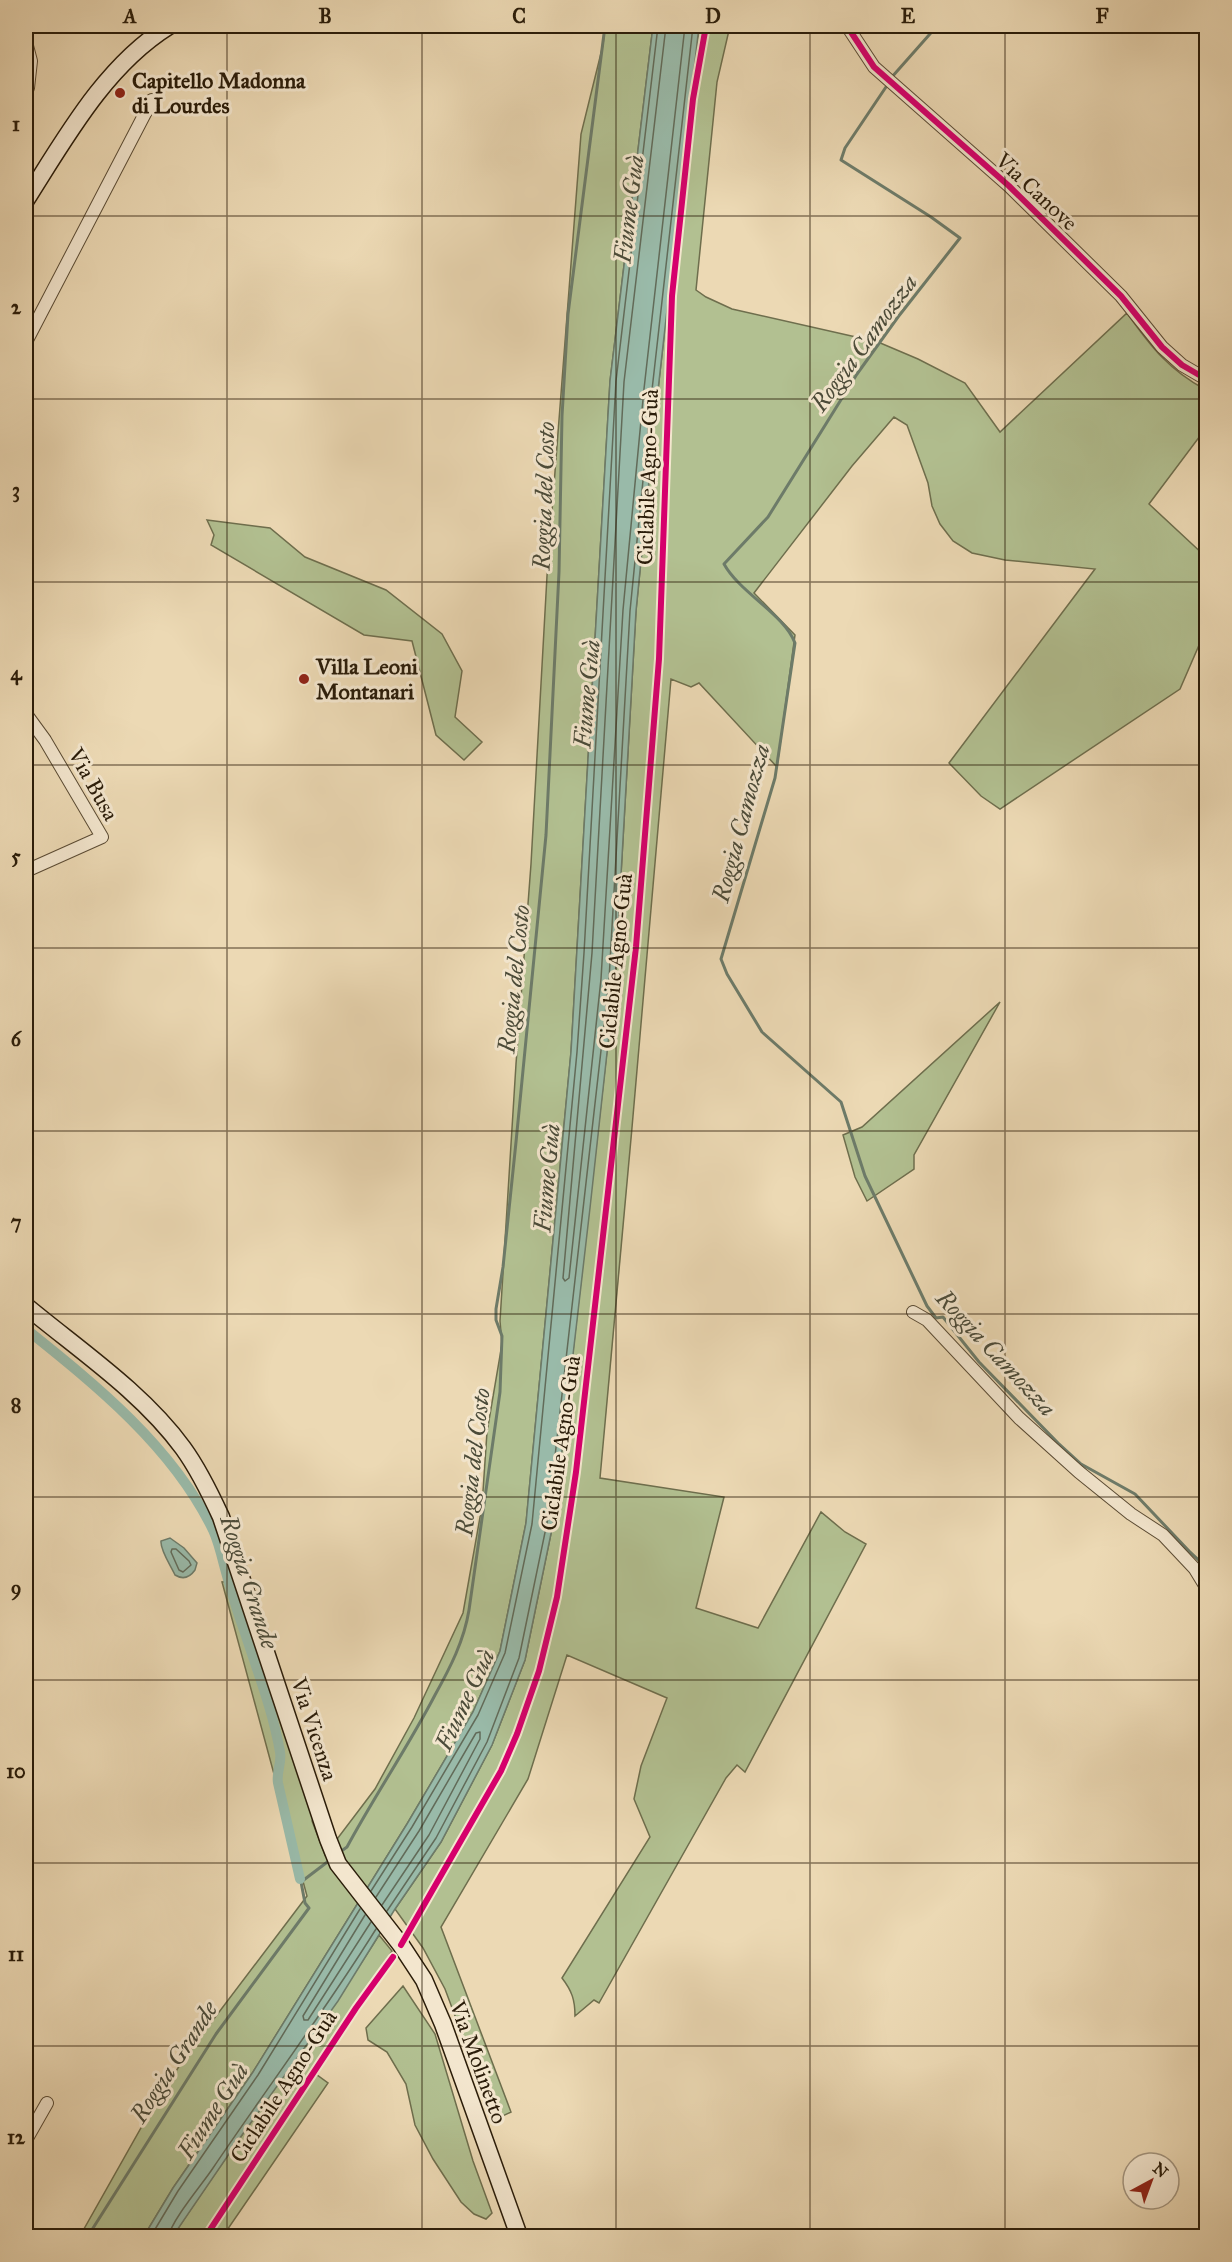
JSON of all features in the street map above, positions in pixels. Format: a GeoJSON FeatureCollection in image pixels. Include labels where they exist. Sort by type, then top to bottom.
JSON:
{"type":"FeatureCollection","features":[{"type":"Feature","properties":{"kind":"main road"},"geometry":{"type":"LineString","coordinates":[[26,200],[99,90],[145,41],[169,26]]}},
{"type":"Feature","properties":{"kind":"main road","name":"Via Vicenza"},"geometry":{"type":"LineString","coordinates":[[26,1306],[148,1409],[182,1447],[202,1476],[221,1517],[328,1839],[338,1864],[376,1913]]}},
{"type":"Feature","properties":{"kind":"main road","name":"Via Molinetto"},"geometry":{"type":"LineString","coordinates":[[376,1913],[399,1942],[424,1980],[443,2024],[519,2236]]}},
{"type":"Feature","properties":{"kind":"street","name":"Via Canove"},"geometry":{"type":"LineString","coordinates":[[847,26],[874,67],[1033,210],[1121,296],[1162,347],[1182,365],[1206,379]]}},
{"type":"Feature","properties":{"kind":"street"},"geometry":{"type":"LineString","coordinates":[[26,45],[31,61],[26,89]]}},
{"type":"Feature","properties":{"kind":"street"},"geometry":{"type":"LineString","coordinates":[[26,342],[152,100]]}},
{"type":"Feature","properties":{"kind":"street","name":"Via Busa"},"geometry":{"type":"LineString","coordinates":[[26,714],[45,740],[102,837],[26,871]]}},
{"type":"Feature","properties":{"kind":"street"},"geometry":{"type":"LineString","coordinates":[[913,1312],[927,1320],[1019,1418],[1079,1472],[1131,1514],[1163,1535],[1195,1569],[1206,1587]]}},
{"type":"Feature","properties":{"kind":"street"},"geometry":{"type":"LineString","coordinates":[[26,2140],[47,2103]]}},
{"type":"Feature","properties":{"kind":"shaded area"},"geometry":{"type":"Polygon","coordinates":[[[605,26],[653,26],[610,381],[571,1052],[526,1523],[500,1651],[473,1712],[407,1824],[253,2072],[173,2188],[144,2236],[80,2236],[150,2112],[185,2057],[307,1896],[222,1582],[233,1581],[316,1816],[312,1821],[325,1855],[375,1789],[414,1718],[463,1613],[482,1506],[487,1432],[502,1344],[500,1321],[531,864],[547,576],[581,134],[603,45],[605,26]]]}},
{"type":"Feature","properties":{"kind":"shaded area"},"geometry":{"type":"Polygon","coordinates":[[[699,26],[730,26],[717,82],[696,290],[732,309],[878,342],[918,359],[965,383],[1000,432],[1127,313],[1144,337],[1171,366],[1206,390],[1206,428],[1149,504],[1206,557],[1206,629],[1180,689],[1000,809],[981,796],[949,763],[1095,569],[1005,560],[972,553],[953,541],[940,524],[932,506],[928,483],[907,425],[894,417],[852,466],[754,593],[795,635],[777,767],[699,683],[691,687],[671,679],[600,1478],[724,1497],[696,1608],[758,1628],[821,1512],[845,1532],[866,1544],[745,1772],[737,1765],[726,1778],[599,2003],[594,2000],[575,2016],[572,1996],[562,1978],[650,1837],[634,1799],[641,1766],[667,1698],[567,1655],[528,1779],[441,1927],[511,2112],[494,2120],[445,1989],[423,1948],[395,1909],[441,1842],[492,1745],[525,1660],[554,1519],[615,980],[636,611],[699,26]]]}},
{"type":"Feature","properties":{"kind":"shaded area"},"geometry":{"type":"Polygon","coordinates":[[[207,520],[270,528],[305,557],[386,590],[442,634],[462,671],[455,717],[482,742],[464,760],[436,735],[412,641],[364,635],[211,545],[214,535],[207,520]]]}},
{"type":"Feature","properties":{"kind":"shaded area"},"geometry":{"type":"Polygon","coordinates":[[[1000,1002],[914,1155],[914,1169],[867,1201],[855,1177],[843,1135],[862,1127],[1000,1002]]]}},
{"type":"Feature","properties":{"kind":"shaded area"},"geometry":{"type":"Polygon","coordinates":[[[379,1935],[392,1951],[301,2087],[317,2075],[328,2083],[223,2236],[173,2236],[329,2011],[379,1935]]]}},
{"type":"Feature","properties":{"kind":"shaded area"},"geometry":{"type":"Polygon","coordinates":[[[403,1986],[435,2034],[473,2161],[492,2213],[486,2219],[474,2214],[461,2202],[433,2159],[415,2125],[406,2084],[387,2052],[368,2040],[366,2028],[403,1986]]]}},
{"type":"Feature","properties":{"kind":"water"},"geometry":{"type":"Polygon","coordinates":[[[653,26],[699,26],[636,611],[615,980],[554,1519],[525,1660],[492,1745],[441,1842],[395,1909],[338,2001],[173,2236],[144,2236],[173,2188],[253,2072],[407,1824],[473,1712],[500,1651],[526,1523],[571,1052],[610,381],[653,26]]]}},
{"type":"Feature","properties":{"kind":"water"},"geometry":{"type":"Polygon","coordinates":[[[170,1538],[184,1548],[197,1563],[195,1570],[189,1576],[175,1575],[166,1558],[161,1541],[170,1538]]]}},
{"type":"Feature","properties":{"kind":"waterway","name":"Roggia del Costo"},"geometry":{"type":"LineString","coordinates":[[340,1852],[347,1847],[441,1685],[460,1643],[469,1610],[500,1392],[502,1336],[496,1320],[496,1309],[503,1267],[546,835],[559,572],[562,416],[568,314],[605,26]]}},
{"type":"Feature","properties":{"kind":"waterway","name":"Roggia Camozza"},"geometry":{"type":"LineString","coordinates":[[891,78],[937,26]]}},
{"type":"Feature","properties":{"kind":"waterway","name":"Roggia Camozza"},"geometry":{"type":"LineString","coordinates":[[888,84],[845,148],[841,160],[960,238],[857,374],[768,517],[724,564],[731,575],[782,622],[795,643],[775,778],[721,959],[727,974],[762,1032],[841,1102],[865,1176],[927,1306],[936,1318],[943,1317],[979,1362],[1058,1443],[1081,1464],[1135,1494],[1206,1567]]}},
{"type":"Feature","properties":{"kind":"waterway","name":"Roggia Grande"},"geometry":{"type":"LineString","coordinates":[[26,1329],[79,1372],[131,1419],[177,1471],[213,1530],[277,1737],[280,1756],[278,1783],[300,1879]]}},
{"type":"Feature","properties":{"kind":"waterway","name":"Roggia Grande"},"geometry":{"type":"LineString","coordinates":[[88,2236],[216,2034],[309,1908],[305,1903],[301,1882],[330,1860]]}},
{"type":"Feature","properties":{"kind":"waterway"},"geometry":{"type":"LineString","coordinates":[[1200,2236],[1206,2227]]}},
{"type":"Feature","properties":{"kind":"cycle path","name":"Ciclabile Agno-Guà"},"geometry":{"type":"LineString","coordinates":[[401,1945],[501,1771],[517,1734],[539,1671],[557,1597],[576,1472],[636,947],[659,659],[672,296],[693,99],[706,26]]}},
{"type":"Feature","properties":{"kind":"cycle path"},"geometry":{"type":"LineString","coordinates":[[847,26],[874,67],[1009,186],[1121,296],[1162,347],[1182,365],[1206,379]]}},
{"type":"Feature","properties":{"kind":"cycle path","name":"Ciclabile Agno-Guà"},"geometry":{"type":"LineString","coordinates":[[206,2236],[356,2008],[393,1957]]}},
{"type":"Feature","properties":{"kind":"place","name":"Capitello Madonna di Lourdes"},"geometry":{"type":"Point","coordinates":[120,93]}},
{"type":"Feature","properties":{"kind":"place","name":"Villa Leoni Montanari"},"geometry":{"type":"Point","coordinates":[304,679]}},
{"type":"Feature","properties":{"kind":"water label","name":"Fiume Guà"},"geometry":{"type":"Point","coordinates":[629,209]}},
{"type":"Feature","properties":{"kind":"water label","name":"Fiume Guà"},"geometry":{"type":"Point","coordinates":[587,694]}},
{"type":"Feature","properties":{"kind":"water label","name":"Fiume Guà"},"geometry":{"type":"Point","coordinates":[547,1178]}},
{"type":"Feature","properties":{"kind":"water label","name":"Fiume Guà"},"geometry":{"type":"Point","coordinates":[465,1700]}},
{"type":"Feature","properties":{"kind":"water label","name":"Fiume Guà"},"geometry":{"type":"Point","coordinates":[213,2111]}}]}
